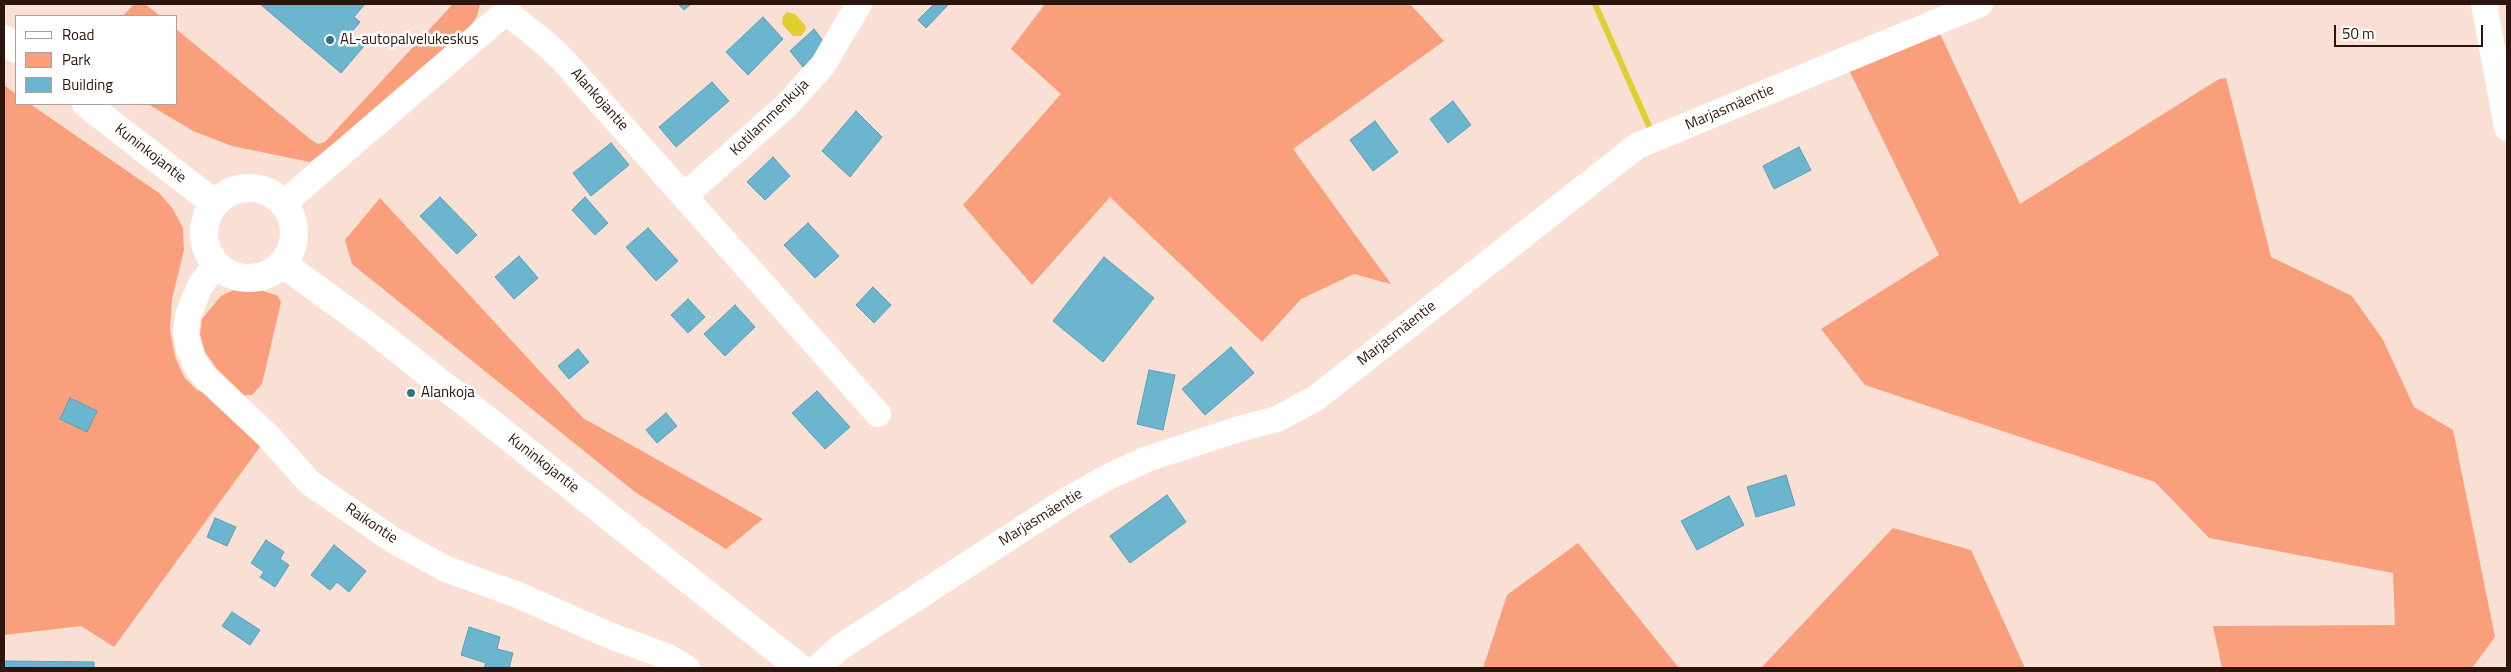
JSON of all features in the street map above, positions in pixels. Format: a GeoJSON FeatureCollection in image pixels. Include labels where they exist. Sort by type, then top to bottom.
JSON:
{"type":"FeatureCollection","features":[{"type":"Feature","properties":{"kind":"main road"},"geometry":{"type":"LineString","coordinates":[[4,39],[15,48]]}},
{"type":"Feature","properties":{"kind":"main road","name":"Kuninkojantie"},"geometry":{"type":"LineString","coordinates":[[87,105],[214,203]]}},
{"type":"Feature","properties":{"kind":"main road"},"geometry":{"type":"LineString","coordinates":[[241,188],[257,188],[272,193],[284,203],[293,221],[294,240],[290,253],[282,264],[271,273],[256,278],[242,278],[228,273],[216,264],[208,253],[204,234],[207,214],[214,203],[226,193],[241,188]]}},
{"type":"Feature","properties":{"kind":"main road","name":"Kuninkojantie"},"geometry":{"type":"LineString","coordinates":[[282,264],[375,330],[800,668]]}},
{"type":"Feature","properties":{"kind":"street","name":"Kotilammenkuja"},"geometry":{"type":"LineString","coordinates":[[684,196],[786,106],[823,65],[859,4]]}},
{"type":"Feature","properties":{"kind":"street","name":"Marjasmäentie"},"geometry":{"type":"LineString","coordinates":[[817,668],[839,648],[1067,500],[1106,478],[1147,459],[1239,429],[1277,419],[1316,398],[1637,146],[1980,4]]}},
{"type":"Feature","properties":{"kind":"street","name":"Alankojantie"},"geometry":{"type":"LineString","coordinates":[[284,203],[508,7],[562,59],[878,414]]}},
{"type":"Feature","properties":{"kind":"street"},"geometry":{"type":"LineString","coordinates":[[2492,14],[2507,128]]}},
{"type":"Feature","properties":{"kind":"street","name":"Raikontie"},"geometry":{"type":"LineString","coordinates":[[216,264],[200,286],[188,315],[186,331],[189,349],[196,365],[205,377],[268,436],[310,483],[393,540],[446,569],[518,595],[611,636],[668,657],[687,668]]}},
{"type":"Feature","properties":{"kind":"green space"},"geometry":{"type":"Polygon","coordinates":[[[134,4],[145,4],[159,15],[124,15],[134,4]]]}},
{"type":"Feature","properties":{"kind":"green space"},"geometry":{"type":"Polygon","coordinates":[[[453,4],[480,4],[477,16],[470,27],[395,96],[310,162],[232,146],[193,131],[150,105],[178,105],[178,31],[310,139],[318,144],[325,142],[453,4]]]}},
{"type":"Feature","properties":{"kind":"green space"},"geometry":{"type":"Polygon","coordinates":[[[1045,4],[1410,4],[1444,41],[1293,149],[1391,284],[1354,274],[1301,299],[1262,342],[1110,197],[1032,285],[963,205],[1061,94],[1011,49],[1045,4]]]}},
{"type":"Feature","properties":{"kind":"green space"},"geometry":{"type":"Polygon","coordinates":[[[1940,34],[2020,204],[2219,79],[2226,78],[2271,257],[2352,296],[2383,340],[2414,407],[2453,430],[2495,637],[2472,668],[2222,668],[2213,626],[2395,625],[2393,573],[2209,538],[2155,482],[1865,385],[1821,329],[1939,255],[1849,70],[1940,34]]]}},
{"type":"Feature","properties":{"kind":"green space"},"geometry":{"type":"Polygon","coordinates":[[[4,85],[15,93],[15,105],[31,105],[159,193],[173,209],[183,228],[184,250],[172,299],[170,330],[175,357],[184,377],[197,390],[238,407],[268,436],[114,647],[81,626],[4,635],[4,85]]]}},
{"type":"Feature","properties":{"kind":"green space"},"geometry":{"type":"Polygon","coordinates":[[[380,198],[583,418],[763,519],[726,549],[635,492],[352,264],[345,240],[380,198]]]}},
{"type":"Feature","properties":{"kind":"green space"},"geometry":{"type":"Polygon","coordinates":[[[257,289],[278,296],[281,302],[262,384],[252,395],[244,395],[217,369],[205,352],[200,334],[202,319],[221,296],[234,290],[257,289]]]}},
{"type":"Feature","properties":{"kind":"green space"},"geometry":{"type":"Polygon","coordinates":[[[1893,528],[1971,550],[2025,668],[1761,668],[1893,528]]]}},
{"type":"Feature","properties":{"kind":"green space"},"geometry":{"type":"Polygon","coordinates":[[[1578,543],[1679,668],[1483,668],[1507,595],[1578,543]]]}},
{"type":"Feature","properties":{"kind":"shaded area"},"geometry":{"type":"Polygon","coordinates":[[[787,12],[795,14],[805,25],[806,29],[801,36],[793,36],[782,24],[783,16],[787,12]]]}},
{"type":"Feature","properties":{"kind":"building","name":"AL-autopalvelukeskus"},"geometry":{"type":"Polygon","coordinates":[[[260,4],[365,4],[354,17],[360,22],[350,34],[364,46],[341,73],[260,4]]]}},
{"type":"Feature","properties":{"kind":"building"},"geometry":{"type":"Polygon","coordinates":[[[678,4],[691,4],[684,10],[678,4]]]}},
{"type":"Feature","properties":{"kind":"building"},"geometry":{"type":"Polygon","coordinates":[[[934,4],[948,5],[926,28],[918,20],[934,4]]]}},
{"type":"Feature","properties":{"kind":"building"},"geometry":{"type":"Polygon","coordinates":[[[763,17],[783,39],[748,75],[726,52],[763,17]]]}},
{"type":"Feature","properties":{"kind":"building"},"geometry":{"type":"Polygon","coordinates":[[[814,29],[826,45],[803,67],[790,51],[814,29]]]}},
{"type":"Feature","properties":{"kind":"building"},"geometry":{"type":"Polygon","coordinates":[[[712,82],[729,101],[676,147],[659,127],[712,82]]]}},
{"type":"Feature","properties":{"kind":"building"},"geometry":{"type":"Polygon","coordinates":[[[1453,101],[1471,125],[1448,143],[1430,119],[1453,101]]]}},
{"type":"Feature","properties":{"kind":"building"},"geometry":{"type":"Polygon","coordinates":[[[856,111],[882,137],[850,177],[822,151],[856,111]]]}},
{"type":"Feature","properties":{"kind":"building"},"geometry":{"type":"Polygon","coordinates":[[[1375,121],[1398,152],[1373,171],[1350,140],[1375,121]]]}},
{"type":"Feature","properties":{"kind":"building"},"geometry":{"type":"Polygon","coordinates":[[[611,143],[629,165],[591,196],[573,173],[611,143]]]}},
{"type":"Feature","properties":{"kind":"building"},"geometry":{"type":"Polygon","coordinates":[[[1799,147],[1811,170],[1774,189],[1763,166],[1799,147]]]}},
{"type":"Feature","properties":{"kind":"building"},"geometry":{"type":"Polygon","coordinates":[[[773,157],[790,176],[765,200],[747,182],[773,157]]]}},
{"type":"Feature","properties":{"kind":"building"},"geometry":{"type":"Polygon","coordinates":[[[440,197],[477,235],[457,254],[420,216],[440,197]]]}},
{"type":"Feature","properties":{"kind":"building"},"geometry":{"type":"Polygon","coordinates":[[[585,197],[608,223],[595,235],[572,210],[585,197]]]}},
{"type":"Feature","properties":{"kind":"building"},"geometry":{"type":"Polygon","coordinates":[[[808,223],[839,256],[815,278],[784,245],[808,223]]]}},
{"type":"Feature","properties":{"kind":"building"},"geometry":{"type":"Polygon","coordinates":[[[648,228],[678,261],[656,281],[626,247],[648,228]]]}},
{"type":"Feature","properties":{"kind":"building"},"geometry":{"type":"Polygon","coordinates":[[[519,256],[538,278],[514,299],[495,277],[519,256]]]}},
{"type":"Feature","properties":{"kind":"building"},"geometry":{"type":"Polygon","coordinates":[[[1104,257],[1154,298],[1103,362],[1053,321],[1104,257]]]}},
{"type":"Feature","properties":{"kind":"building"},"geometry":{"type":"Polygon","coordinates":[[[873,287],[891,305],[874,323],[856,305],[873,287]]]}},
{"type":"Feature","properties":{"kind":"building"},"geometry":{"type":"Polygon","coordinates":[[[688,299],[705,317],[688,333],[671,315],[688,299]]]}},
{"type":"Feature","properties":{"kind":"building"},"geometry":{"type":"Polygon","coordinates":[[[735,305],[755,327],[725,356],[704,334],[735,305]]]}},
{"type":"Feature","properties":{"kind":"building"},"geometry":{"type":"Polygon","coordinates":[[[1231,347],[1254,373],[1205,415],[1182,389],[1231,347]]]}},
{"type":"Feature","properties":{"kind":"building"},"geometry":{"type":"Polygon","coordinates":[[[578,349],[589,362],[569,379],[558,366],[578,349]]]}},
{"type":"Feature","properties":{"kind":"building"},"geometry":{"type":"Polygon","coordinates":[[[1149,370],[1175,375],[1163,430],[1137,424],[1149,370]]]}},
{"type":"Feature","properties":{"kind":"building"},"geometry":{"type":"Polygon","coordinates":[[[817,391],[850,427],[825,449],[792,413],[817,391]]]}},
{"type":"Feature","properties":{"kind":"building"},"geometry":{"type":"Polygon","coordinates":[[[70,398],[97,411],[87,432],[60,419],[70,398]]]}},
{"type":"Feature","properties":{"kind":"building"},"geometry":{"type":"Polygon","coordinates":[[[666,413],[677,426],[657,443],[646,430],[666,413]]]}},
{"type":"Feature","properties":{"kind":"building"},"geometry":{"type":"Polygon","coordinates":[[[1786,475],[1795,505],[1756,517],[1747,487],[1786,475]]]}},
{"type":"Feature","properties":{"kind":"building"},"geometry":{"type":"Polygon","coordinates":[[[1167,495],[1186,522],[1130,563],[1110,536],[1167,495]]]}},
{"type":"Feature","properties":{"kind":"building"},"geometry":{"type":"Polygon","coordinates":[[[1729,496],[1744,525],[1697,550],[1681,521],[1729,496]]]}},
{"type":"Feature","properties":{"kind":"building"},"geometry":{"type":"Polygon","coordinates":[[[215,518],[236,527],[227,546],[207,537],[215,518]]]}},
{"type":"Feature","properties":{"kind":"building"},"geometry":{"type":"Polygon","coordinates":[[[266,540],[284,552],[280,559],[289,565],[275,587],[260,577],[264,572],[251,563],[266,540]]]}},
{"type":"Feature","properties":{"kind":"building"},"geometry":{"type":"Polygon","coordinates":[[[334,545],[366,571],[349,592],[337,582],[330,590],[311,575],[334,545]]]}},
{"type":"Feature","properties":{"kind":"building"},"geometry":{"type":"Polygon","coordinates":[[[232,612],[260,630],[250,645],[222,626],[232,612]]]}},
{"type":"Feature","properties":{"kind":"building"},"geometry":{"type":"Polygon","coordinates":[[[469,627],[500,637],[497,649],[513,653],[509,668],[484,668],[486,663],[461,655],[469,627]]]}},
{"type":"Feature","properties":{"kind":"building"},"geometry":{"type":"Polygon","coordinates":[[[4,661],[94,662],[94,668],[4,668],[4,661]]]}},
{"type":"Feature","properties":{"kind":"waterway"},"geometry":{"type":"LineString","coordinates":[[1595,4],[1649,126]]}},
{"type":"Feature","properties":{"kind":"place","name":"AL-autopalvelukeskus"},"geometry":{"type":"Point","coordinates":[330,40]}},
{"type":"Feature","properties":{"kind":"place","name":"Alankoja"},"geometry":{"type":"Point","coordinates":[411,393]}}]}
